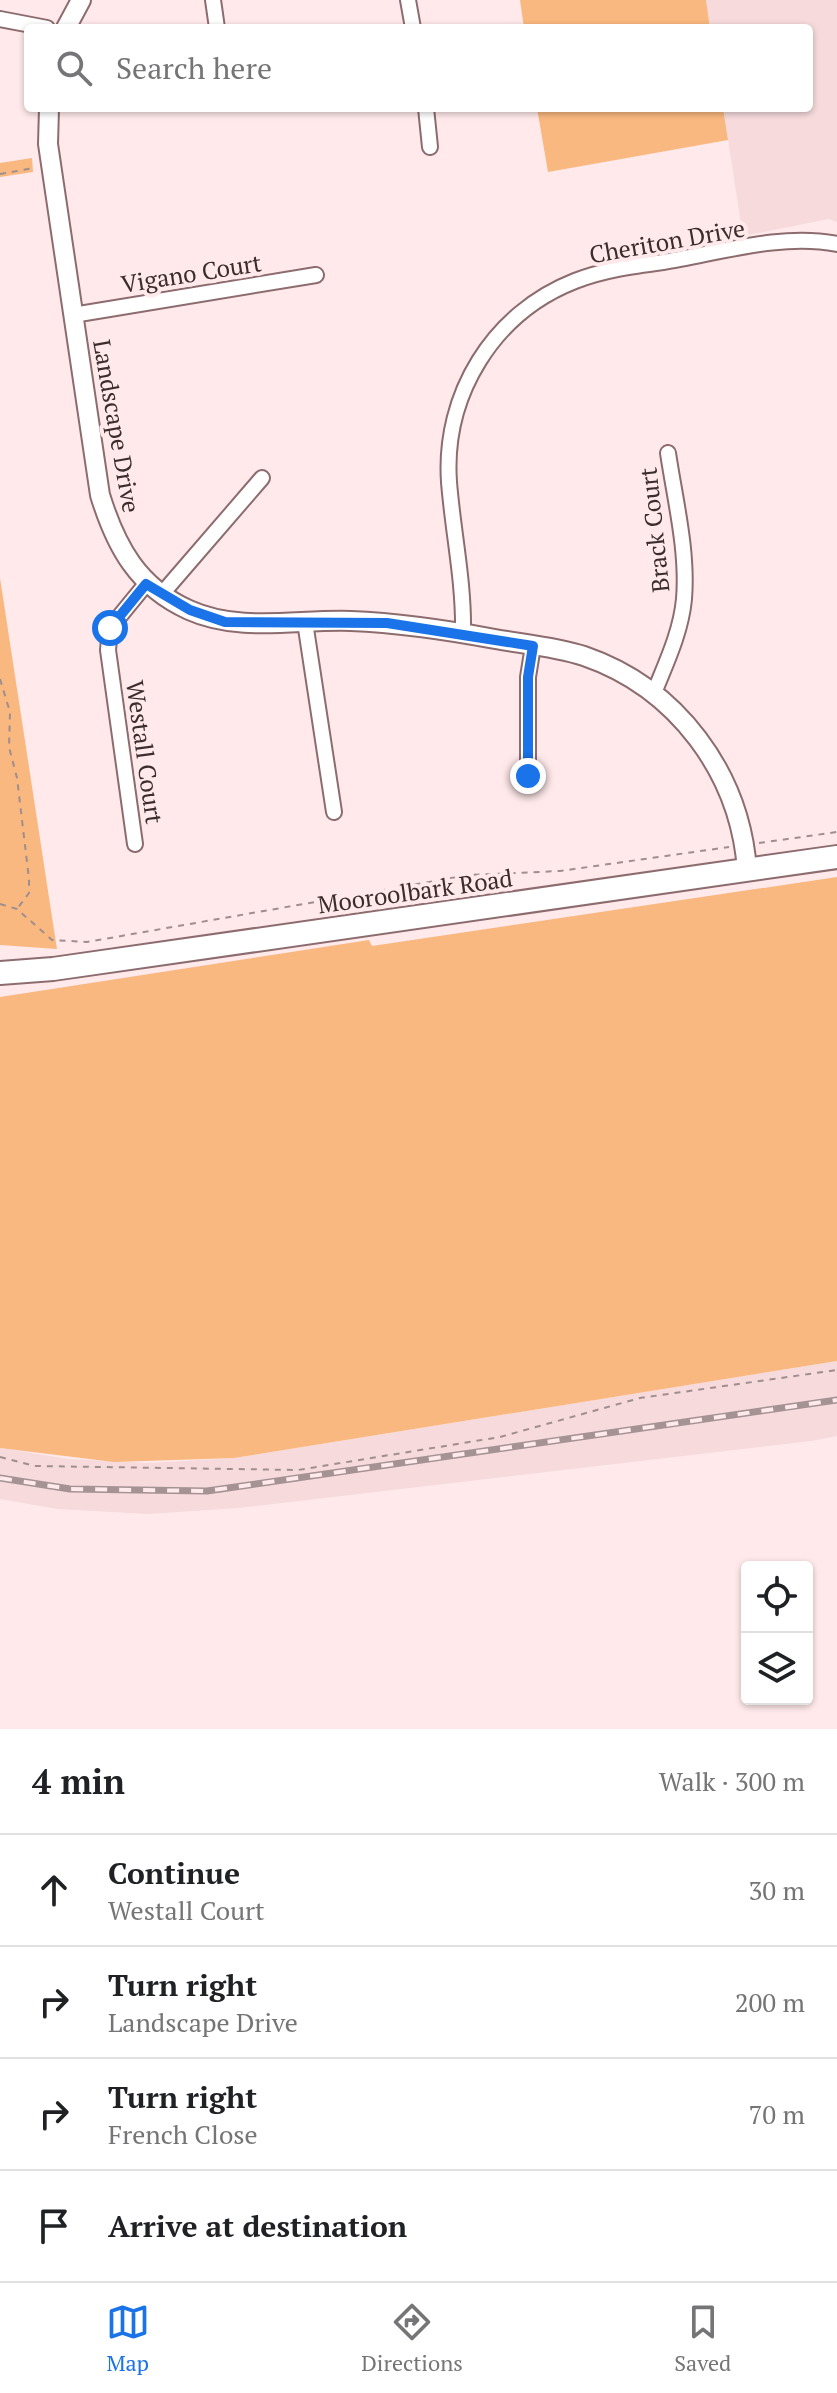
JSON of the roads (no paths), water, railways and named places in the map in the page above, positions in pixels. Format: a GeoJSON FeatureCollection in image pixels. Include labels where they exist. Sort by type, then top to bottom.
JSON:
{"type":"FeatureCollection","features":[{"type":"Feature","properties":{"kind":"main road","name":"Mooroolbark Road"},"geometry":{"type":"LineString","coordinates":[[0,973],[837,857]]}},
{"type":"Feature","properties":{"kind":"street"},"geometry":{"type":"LineString","coordinates":[[68,24],[81,0]]}},
{"type":"Feature","properties":{"kind":"street"},"geometry":{"type":"LineString","coordinates":[[213,0],[216,24]]}},
{"type":"Feature","properties":{"kind":"street"},"geometry":{"type":"LineString","coordinates":[[408,0],[412,24]]}},
{"type":"Feature","properties":{"kind":"street"},"geometry":{"type":"LineString","coordinates":[[0,19],[26,24]]}},
{"type":"Feature","properties":{"kind":"street","name":"Landscape Drive"},"geometry":{"type":"LineString","coordinates":[[49,112],[51,166],[100,495],[111,531],[154,589]]}},
{"type":"Feature","properties":{"kind":"street"},"geometry":{"type":"LineString","coordinates":[[426,112],[430,147]]}},
{"type":"Feature","properties":{"kind":"street","name":"Cheriton Drive"},"geometry":{"type":"LineString","coordinates":[[463,633],[464,598],[449,482],[450,446],[456,406],[474,366],[502,329],[536,300],[574,281],[611,269],[786,241],[837,244]]}},
{"type":"Feature","properties":{"kind":"street","name":"Vigano Court"},"geometry":{"type":"LineString","coordinates":[[73,315],[316,275]]}},
{"type":"Feature","properties":{"kind":"street","name":"Brack Court"},"geometry":{"type":"LineString","coordinates":[[654,693],[674,644],[684,599],[682,553],[668,453]]}},
{"type":"Feature","properties":{"kind":"street","name":"Westall Court"},"geometry":{"type":"LineString","coordinates":[[135,844],[108,650],[110,628],[154,589],[262,478]]}},
{"type":"Feature","properties":{"kind":"street"},"geometry":{"type":"LineString","coordinates":[[154,589],[190,610],[225,622],[387,623],[583,655],[654,693],[683,719],[710,755],[730,795],[744,845],[747,870]]}},
{"type":"Feature","properties":{"kind":"street"},"geometry":{"type":"LineString","coordinates":[[305,622],[334,812]]}},
{"type":"Feature","properties":{"kind":"street"},"geometry":{"type":"LineString","coordinates":[[528,776],[528,677],[533,646]]}},
{"type":"Feature","properties":{"kind":"railway"},"geometry":{"type":"LineString","coordinates":[[0,1478],[70,1489],[207,1491],[837,1400]]}}]}
